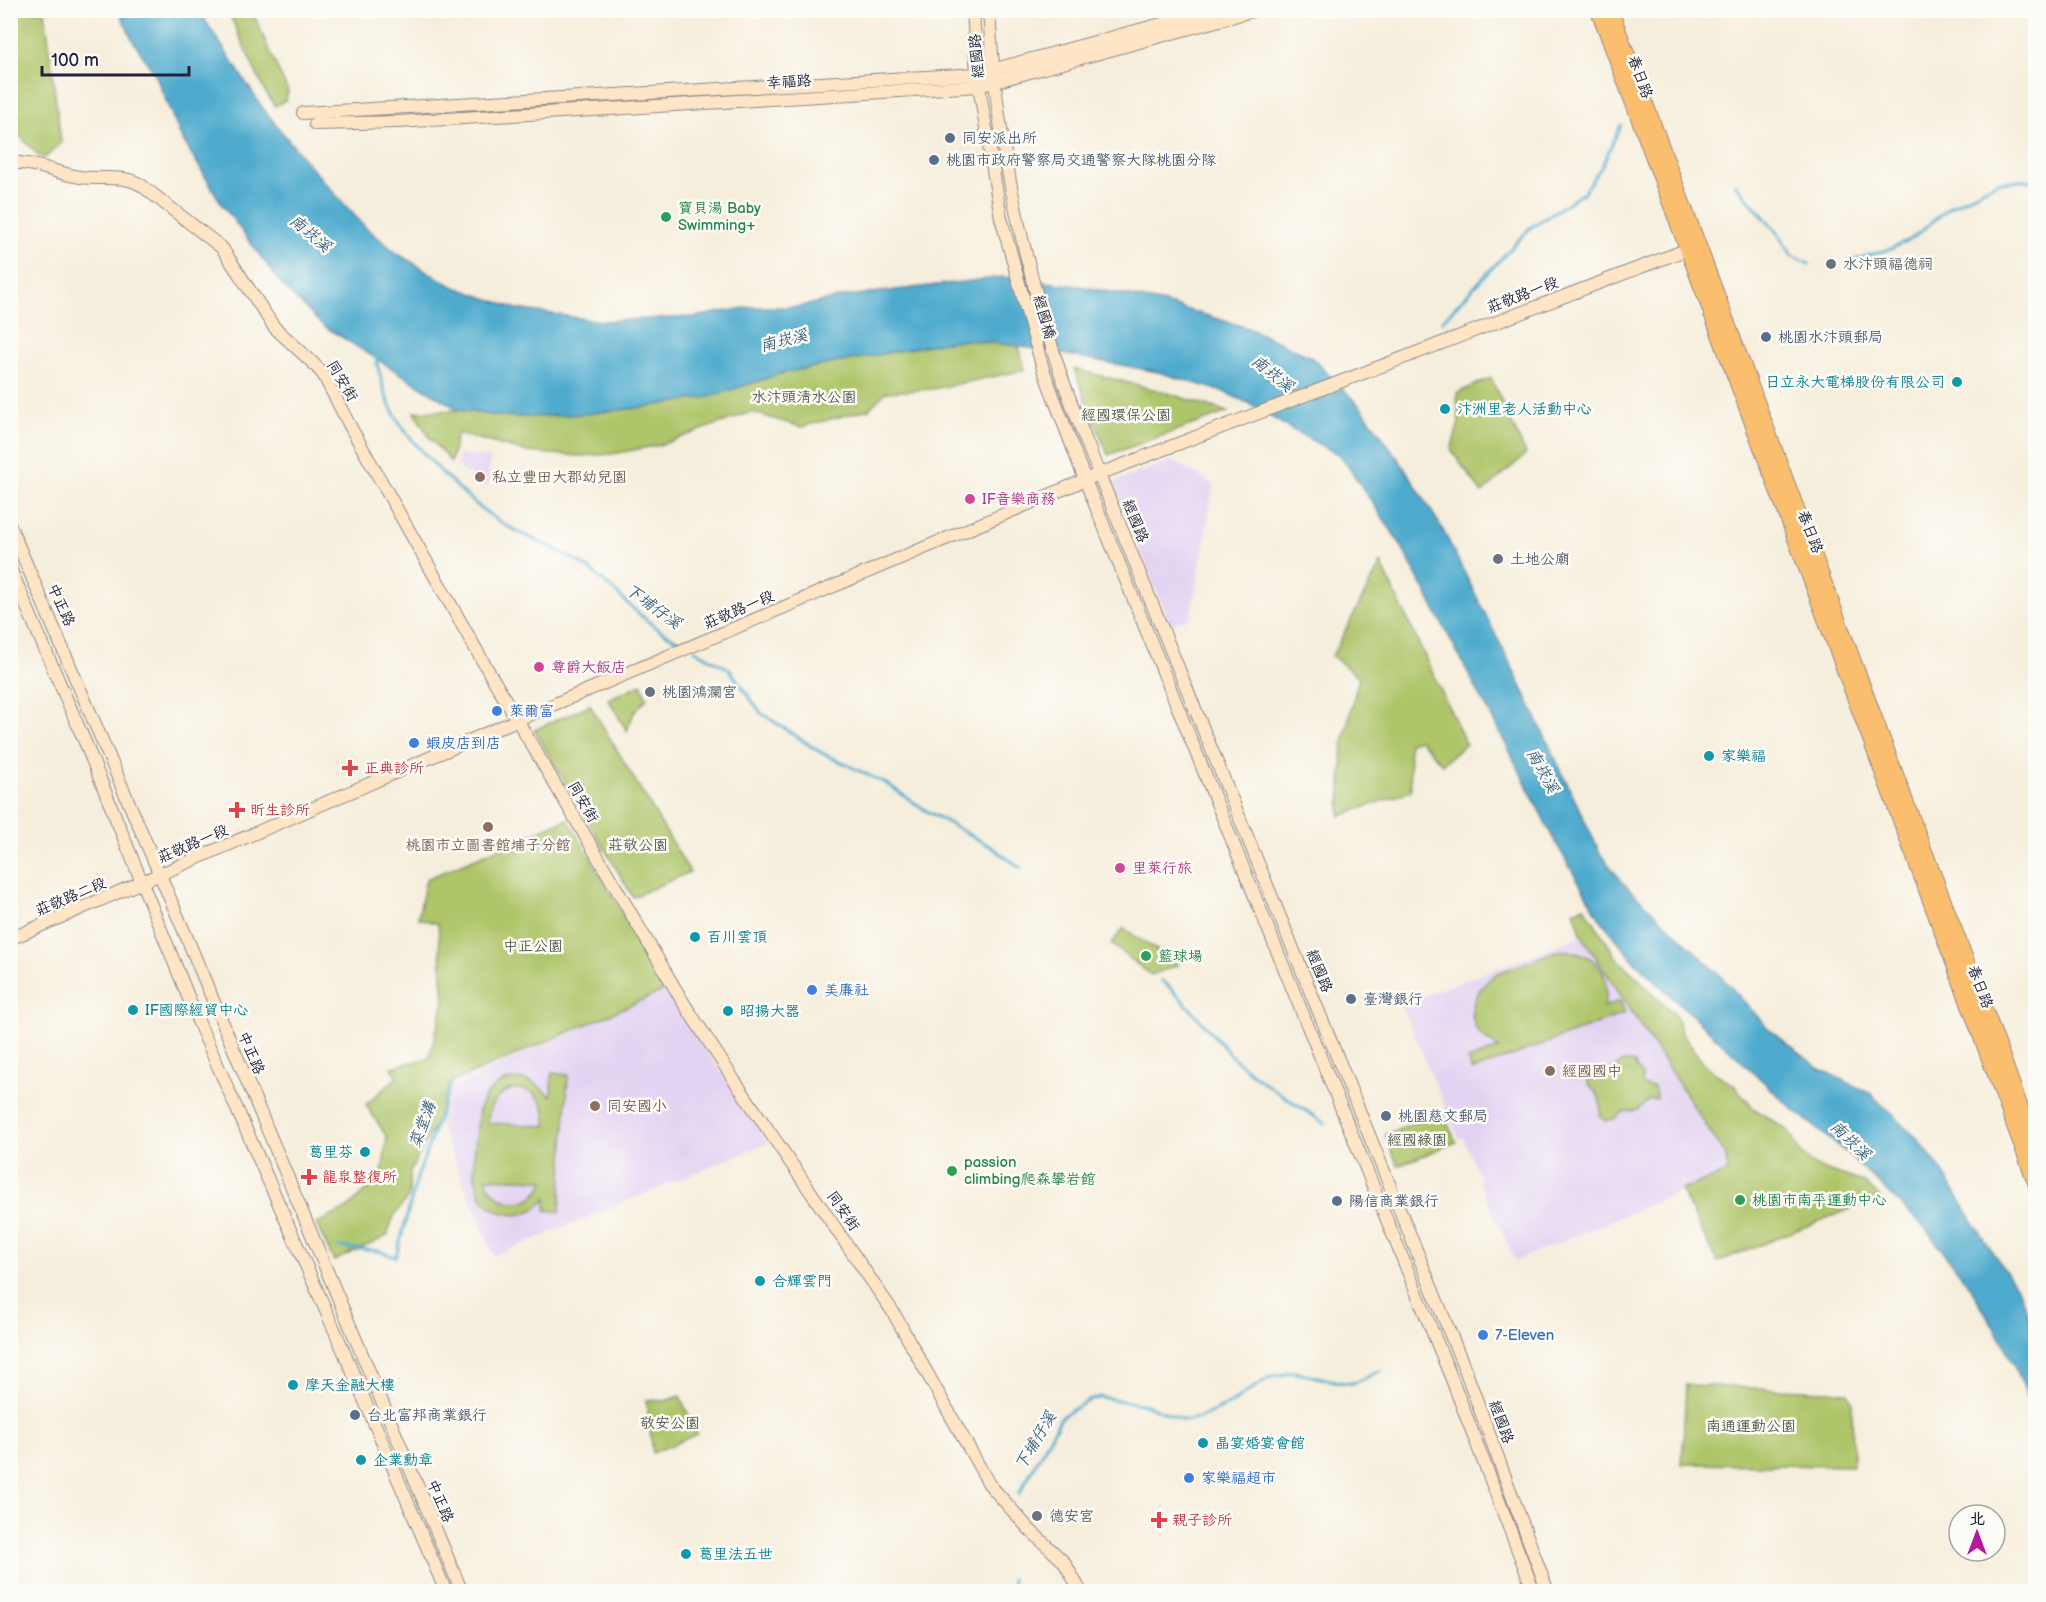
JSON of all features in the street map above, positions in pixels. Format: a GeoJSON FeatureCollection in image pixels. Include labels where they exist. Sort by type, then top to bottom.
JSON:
{"type":"FeatureCollection","features":[{"type":"Feature","properties":{"kind":"main road","name":"春日路"},"geometry":{"type":"LineString","coordinates":[[1598,10],[1692,248],[1998,1064]]}},
{"type":"Feature","properties":{"kind":"main road","name":"春日路"},"geometry":{"type":"LineString","coordinates":[[1611,10],[1692,248]]}},
{"type":"Feature","properties":{"kind":"main road"},"geometry":{"type":"LineString","coordinates":[[1998,1064],[2014,1089],[2036,1150]]}},
{"type":"Feature","properties":{"kind":"main road"},"geometry":{"type":"LineString","coordinates":[[1998,1064],[2000,1089],[2036,1185]]}},
{"type":"Feature","properties":{"kind":"street","name":"經國路"},"geometry":{"type":"LineString","coordinates":[[973,10],[978,80],[1001,218],[1016,273]]}},
{"type":"Feature","properties":{"kind":"street","name":"經國路"},"geometry":{"type":"LineString","coordinates":[[988,10],[993,77],[1012,196],[1032,275]]}},
{"type":"Feature","properties":{"kind":"street","name":"幸福路"},"geometry":{"type":"LineString","coordinates":[[993,77],[1213,10]]}},
{"type":"Feature","properties":{"kind":"street","name":"幸福路"},"geometry":{"type":"LineString","coordinates":[[315,124],[398,122],[978,80],[1256,10]]}},
{"type":"Feature","properties":{"kind":"street","name":"幸福路"},"geometry":{"type":"LineString","coordinates":[[303,112],[978,80]]}},
{"type":"Feature","properties":{"kind":"street","name":"同安街"},"geometry":{"type":"LineString","coordinates":[[10,163],[40,167],[81,177],[137,182],[222,248],[274,327],[312,362],[332,387],[351,428],[517,720],[683,1002],[893,1312],[989,1484],[1029,1529],[1064,1562],[1081,1592]]}},
{"type":"Feature","properties":{"kind":"street","name":"莊敬路一段"},"geometry":{"type":"LineString","coordinates":[[143,882],[666,656],[1085,480],[1692,248]]}},
{"type":"Feature","properties":{"kind":"street","name":"經國橋"},"geometry":{"type":"LineString","coordinates":[[1016,273],[1043,369]]}},
{"type":"Feature","properties":{"kind":"street","name":"經國橋"},"geometry":{"type":"LineString","coordinates":[[1032,275],[1057,364]]}},
{"type":"Feature","properties":{"kind":"street","name":"經國路"},"geometry":{"type":"LineString","coordinates":[[1057,364],[1466,1372],[1548,1592]]}},
{"type":"Feature","properties":{"kind":"street","name":"經國路"},"geometry":{"type":"LineString","coordinates":[[1043,369],[1085,480],[1447,1369],[1534,1592]]}},
{"type":"Feature","properties":{"kind":"street","name":"中正路"},"geometry":{"type":"LineString","coordinates":[[10,526],[160,875],[462,1592]]}},
{"type":"Feature","properties":{"kind":"street","name":"中正路"},"geometry":{"type":"LineString","coordinates":[[10,568],[143,882],[198,1021],[334,1328],[446,1592]]}},
{"type":"Feature","properties":{"kind":"street","name":"莊敬路二段"},"geometry":{"type":"LineString","coordinates":[[10,939],[143,882]]}},
{"type":"Feature","properties":{"kind":"shaded area","name":"私立豐田大郡幼兒園"},"geometry":{"type":"Polygon","coordinates":[[[458,454],[490,458],[488,488],[456,465],[458,454]]]}},
{"type":"Feature","properties":{"kind":"shaded area"},"geometry":{"type":"Polygon","coordinates":[[[1172,460],[1213,484],[1190,618],[1170,625],[1113,482],[1172,460]]]}},
{"type":"Feature","properties":{"kind":"shaded area","name":"經國國中"},"geometry":{"type":"Polygon","coordinates":[[[1582,936],[1726,1156],[1729,1172],[1515,1261],[1478,1179],[1480,1178],[1463,1138],[1459,1139],[1401,1004],[1582,936]]]}},
{"type":"Feature","properties":{"kind":"shaded area","name":"同安國小"},"geometry":{"type":"Polygon","coordinates":[[[666,990],[768,1143],[494,1256],[439,1125],[453,1086],[666,990]]]}},
{"type":"Feature","properties":{"kind":"green space"},"geometry":{"type":"Polygon","coordinates":[[[11,10],[45,11],[61,143],[45,158],[39,156],[11,127],[11,10]]]}},
{"type":"Feature","properties":{"kind":"green space"},"geometry":{"type":"Polygon","coordinates":[[[228,11],[252,11],[288,92],[286,100],[275,106],[264,90],[228,11]]]}},
{"type":"Feature","properties":{"kind":"green space","name":"水汴頭清水公園"},"geometry":{"type":"Polygon","coordinates":[[[968,340],[1019,346],[1025,370],[933,389],[886,392],[869,409],[801,427],[751,412],[660,445],[612,454],[580,456],[527,452],[457,433],[451,462],[430,438],[414,412],[459,410],[497,416],[529,417],[709,397],[783,373],[944,342],[968,340]]]}},
{"type":"Feature","properties":{"kind":"green space","name":"經國環保公園"},"geometry":{"type":"Polygon","coordinates":[[[1074,369],[1164,392],[1228,412],[1108,455],[1074,369]]]}},
{"type":"Feature","properties":{"kind":"green space"},"geometry":{"type":"Polygon","coordinates":[[[1491,378],[1526,454],[1482,493],[1451,450],[1459,423],[1457,393],[1491,378]]]}},
{"type":"Feature","properties":{"kind":"green space"},"geometry":{"type":"Polygon","coordinates":[[[1381,563],[1466,744],[1442,764],[1420,740],[1409,743],[1411,791],[1340,816],[1343,743],[1359,677],[1332,656],[1381,563]]]}},
{"type":"Feature","properties":{"kind":"green space"},"geometry":{"type":"Polygon","coordinates":[[[641,684],[647,698],[634,713],[627,731],[608,699],[641,684]]]}},
{"type":"Feature","properties":{"kind":"green space","name":"莊敬公園"},"geometry":{"type":"Polygon","coordinates":[[[590,705],[690,872],[633,897],[534,730],[590,705]]]}},
{"type":"Feature","properties":{"kind":"green space","name":"中正公園"},"geometry":{"type":"Polygon","coordinates":[[[568,819],[666,990],[450,1083],[435,1124],[410,1172],[409,1196],[394,1216],[387,1236],[334,1261],[316,1224],[348,1208],[382,1175],[387,1137],[366,1105],[397,1077],[392,1067],[429,1058],[444,1002],[438,924],[418,918],[426,879],[568,819]]]}},
{"type":"Feature","properties":{"kind":"green space"},"geometry":{"type":"Polygon","coordinates":[[[1584,906],[1616,957],[1676,1016],[1682,1034],[1706,1067],[1735,1086],[1753,1108],[1790,1132],[1799,1152],[1815,1166],[1863,1182],[1880,1197],[1717,1262],[1681,1190],[1728,1172],[1726,1156],[1582,936],[1574,911],[1584,906]]]}},
{"type":"Feature","properties":{"kind":"green space","name":"籃球場"},"geometry":{"type":"Polygon","coordinates":[[[1124,928],[1178,965],[1151,975],[1111,944],[1124,928]]]}},
{"type":"Feature","properties":{"kind":"green space"},"geometry":{"type":"Polygon","coordinates":[[[1556,951],[1581,954],[1598,965],[1606,983],[1604,1007],[1620,1001],[1625,1013],[1472,1071],[1468,1060],[1499,1048],[1481,1035],[1474,1022],[1473,1006],[1480,990],[1498,973],[1556,951]]]}},
{"type":"Feature","properties":{"kind":"green space"},"geometry":{"type":"Polygon","coordinates":[[[1623,1062],[1632,1062],[1636,1065],[1642,1075],[1642,1083],[1645,1086],[1654,1087],[1657,1099],[1648,1101],[1637,1110],[1623,1112],[1614,1119],[1605,1121],[1600,1116],[1599,1098],[1588,1084],[1588,1077],[1605,1073],[1623,1062]]]}},
{"type":"Feature","properties":{"kind":"green space"},"geometry":{"type":"Polygon","coordinates":[[[552,1073],[568,1075],[560,1212],[546,1210],[546,1199],[534,1209],[520,1214],[509,1214],[494,1209],[483,1200],[474,1172],[479,1110],[482,1102],[492,1089],[514,1079],[531,1082],[551,1096],[552,1073]],[[512,1089],[502,1094],[491,1106],[488,1123],[546,1126],[545,1111],[539,1098],[528,1091],[512,1089]],[[486,1178],[490,1188],[497,1195],[514,1202],[531,1197],[539,1191],[544,1181],[543,1180],[486,1178]]]}},
{"type":"Feature","properties":{"kind":"green space","name":"經國綠園"},"geometry":{"type":"Polygon","coordinates":[[[1442,1111],[1456,1142],[1398,1166],[1385,1135],[1442,1111]]]}},
{"type":"Feature","properties":{"kind":"green space","name":"南通運動公園"},"geometry":{"type":"Polygon","coordinates":[[[1686,1385],[1848,1392],[1852,1401],[1853,1466],[1682,1464],[1686,1385]]]}},
{"type":"Feature","properties":{"kind":"green space","name":"敬安公園"},"geometry":{"type":"Polygon","coordinates":[[[680,1396],[697,1434],[653,1453],[646,1400],[665,1401],[680,1396]]]}},
{"type":"Feature","properties":{"kind":"water","name":"南崁溪"},"geometry":{"type":"Polygon","coordinates":[[[119,11],[199,11],[264,110],[308,164],[365,227],[398,254],[452,286],[517,309],[601,321],[694,317],[750,307],[798,307],[847,296],[1003,277],[1086,287],[1165,303],[1248,328],[1311,357],[1360,406],[1404,467],[1442,528],[1514,671],[1601,855],[1625,885],[1718,973],[1769,1029],[1820,1069],[1870,1093],[1916,1137],[1942,1171],[2016,1286],[2035,1328],[2035,1442],[2025,1389],[2001,1339],[1970,1287],[1927,1230],[1848,1154],[1795,1111],[1636,963],[1601,920],[1553,838],[1399,542],[1341,456],[1248,403],[1224,392],[1158,372],[1019,346],[968,340],[944,342],[783,373],[709,397],[638,408],[529,417],[497,416],[459,410],[322,325],[282,285],[223,206],[180,135],[155,74],[133,41],[119,11]]]}},
{"type":"Feature","properties":{"kind":"waterway"},"geometry":{"type":"LineString","coordinates":[[1442,321],[1530,228],[1583,193],[1602,166],[1621,125]]}},
{"type":"Feature","properties":{"kind":"waterway"},"geometry":{"type":"LineString","coordinates":[[1849,261],[1891,249],[1914,237],[1951,206],[1998,182],[2036,180]]}},
{"type":"Feature","properties":{"kind":"waterway"},"geometry":{"type":"LineString","coordinates":[[1735,184],[1777,232],[1792,256],[1809,264]]}},
{"type":"Feature","properties":{"kind":"waterway","name":"下埔仔溪"},"geometry":{"type":"LineString","coordinates":[[376,357],[383,388],[396,417],[429,459],[460,490],[502,523],[576,560],[604,581],[655,627],[687,645]]}},
{"type":"Feature","properties":{"kind":"waterway","name":"下埔仔溪"},"geometry":{"type":"LineString","coordinates":[[695,650],[729,669],[761,713],[820,752],[887,784],[925,810],[990,846],[1021,868]]}},
{"type":"Feature","properties":{"kind":"waterway","name":"下埔仔溪"},"geometry":{"type":"LineString","coordinates":[[1161,980],[1180,997],[1222,1046],[1242,1065],[1264,1083],[1325,1124]]}},
{"type":"Feature","properties":{"kind":"waterway","name":"菜堂溝"},"geometry":{"type":"LineString","coordinates":[[338,1247],[378,1251],[396,1257],[417,1178],[451,1084]]}},
{"type":"Feature","properties":{"kind":"waterway","name":"下埔仔溪"},"geometry":{"type":"LineString","coordinates":[[1019,1494],[1062,1416],[1100,1397],[1146,1405],[1185,1420],[1199,1418],[1230,1404],[1268,1378],[1293,1372],[1354,1383],[1382,1370]]}},
{"type":"Feature","properties":{"kind":"waterway","name":"下埔仔溪"},"geometry":{"type":"LineString","coordinates":[[1012,1579],[1013,1592]]}},
{"type":"Feature","properties":{"kind":"place","name":"同安派出所"},"geometry":{"type":"Point","coordinates":[950,138]}},
{"type":"Feature","properties":{"kind":"place","name":"桃園市政府警察局交通警察大隊桃園分隊"},"geometry":{"type":"Point","coordinates":[934,160]}},
{"type":"Feature","properties":{"kind":"place","name":"寶貝湯 Baby Swimming+"},"geometry":{"type":"Point","coordinates":[666,217]}},
{"type":"Feature","properties":{"kind":"place","name":"水汴頭福德祠"},"geometry":{"type":"Point","coordinates":[1831,264]}},
{"type":"Feature","properties":{"kind":"place","name":"桃園水汴頭郵局"},"geometry":{"type":"Point","coordinates":[1766,337]}},
{"type":"Feature","properties":{"kind":"place","name":"日立永大電梯股份有限公司"},"geometry":{"type":"Point","coordinates":[1957,382]}},
{"type":"Feature","properties":{"kind":"place","name":"汴洲里老人活動中心"},"geometry":{"type":"Point","coordinates":[1445,409]}},
{"type":"Feature","properties":{"kind":"place","name":"私立豐田大郡幼兒園"},"geometry":{"type":"Point","coordinates":[480,477]}},
{"type":"Feature","properties":{"kind":"place","name":"IF音樂商務"},"geometry":{"type":"Point","coordinates":[970,499]}},
{"type":"Feature","properties":{"kind":"place","name":"土地公廟"},"geometry":{"type":"Point","coordinates":[1498,559]}},
{"type":"Feature","properties":{"kind":"place","name":"尊爵大飯店"},"geometry":{"type":"Point","coordinates":[539,667]}},
{"type":"Feature","properties":{"kind":"place","name":"桃園鴻瀾宮"},"geometry":{"type":"Point","coordinates":[650,692]}},
{"type":"Feature","properties":{"kind":"place","name":"萊爾富"},"geometry":{"type":"Point","coordinates":[497,711]}},
{"type":"Feature","properties":{"kind":"place","name":"蝦皮店到店"},"geometry":{"type":"Point","coordinates":[414,743]}},
{"type":"Feature","properties":{"kind":"place","name":"家樂福"},"geometry":{"type":"Point","coordinates":[1709,756]}},
{"type":"Feature","properties":{"kind":"place","name":"正典診所"},"geometry":{"type":"Point","coordinates":[350,768]}},
{"type":"Feature","properties":{"kind":"place","name":"昕生診所"},"geometry":{"type":"Point","coordinates":[237,810]}},
{"type":"Feature","properties":{"kind":"place","name":"桃園市立圖書館埔子分館"},"geometry":{"type":"Point","coordinates":[488,827]}},
{"type":"Feature","properties":{"kind":"place","name":"里萊行旅"},"geometry":{"type":"Point","coordinates":[1120,868]}},
{"type":"Feature","properties":{"kind":"place","name":"百川雲頂"},"geometry":{"type":"Point","coordinates":[695,937]}},
{"type":"Feature","properties":{"kind":"place","name":"籃球場"},"geometry":{"type":"Point","coordinates":[1146,956]}},
{"type":"Feature","properties":{"kind":"place","name":"美廉社"},"geometry":{"type":"Point","coordinates":[812,990]}},
{"type":"Feature","properties":{"kind":"place","name":"臺灣銀行"},"geometry":{"type":"Point","coordinates":[1351,999]}},
{"type":"Feature","properties":{"kind":"place","name":"IF國際經貿中心"},"geometry":{"type":"Point","coordinates":[133,1010]}},
{"type":"Feature","properties":{"kind":"place","name":"昭揚大器"},"geometry":{"type":"Point","coordinates":[728,1011]}},
{"type":"Feature","properties":{"kind":"place","name":"經國國中"},"geometry":{"type":"Point","coordinates":[1550,1071]}},
{"type":"Feature","properties":{"kind":"place","name":"同安國小"},"geometry":{"type":"Point","coordinates":[595,1106]}},
{"type":"Feature","properties":{"kind":"place","name":"桃園慈文郵局"},"geometry":{"type":"Point","coordinates":[1386,1116]}},
{"type":"Feature","properties":{"kind":"place","name":"葛里芬"},"geometry":{"type":"Point","coordinates":[365,1152]}},
{"type":"Feature","properties":{"kind":"place","name":"passion climbing爬森攀岩館"},"geometry":{"type":"Point","coordinates":[952,1171]}},
{"type":"Feature","properties":{"kind":"place","name":"龍泉整復所"},"geometry":{"type":"Point","coordinates":[309,1177]}},
{"type":"Feature","properties":{"kind":"place","name":"桃園市南平運動中心"},"geometry":{"type":"Point","coordinates":[1740,1200]}},
{"type":"Feature","properties":{"kind":"place","name":"陽信商業銀行"},"geometry":{"type":"Point","coordinates":[1337,1201]}},
{"type":"Feature","properties":{"kind":"place","name":"合輝雲門"},"geometry":{"type":"Point","coordinates":[760,1281]}},
{"type":"Feature","properties":{"kind":"place","name":"7-Eleven"},"geometry":{"type":"Point","coordinates":[1483,1335]}},
{"type":"Feature","properties":{"kind":"place","name":"摩天金融大樓"},"geometry":{"type":"Point","coordinates":[293,1385]}},
{"type":"Feature","properties":{"kind":"place","name":"台北富邦商業銀行"},"geometry":{"type":"Point","coordinates":[355,1415]}},
{"type":"Feature","properties":{"kind":"place","name":"晶宴婚宴會館"},"geometry":{"type":"Point","coordinates":[1203,1443]}},
{"type":"Feature","properties":{"kind":"place","name":"企業勳章"},"geometry":{"type":"Point","coordinates":[361,1460]}},
{"type":"Feature","properties":{"kind":"place","name":"家樂福超市"},"geometry":{"type":"Point","coordinates":[1189,1478]}},
{"type":"Feature","properties":{"kind":"place","name":"德安宮"},"geometry":{"type":"Point","coordinates":[1037,1516]}},
{"type":"Feature","properties":{"kind":"place","name":"親子診所"},"geometry":{"type":"Point","coordinates":[1159,1520]}},
{"type":"Feature","properties":{"kind":"place","name":"葛里法五世"},"geometry":{"type":"Point","coordinates":[686,1554]}}]}
